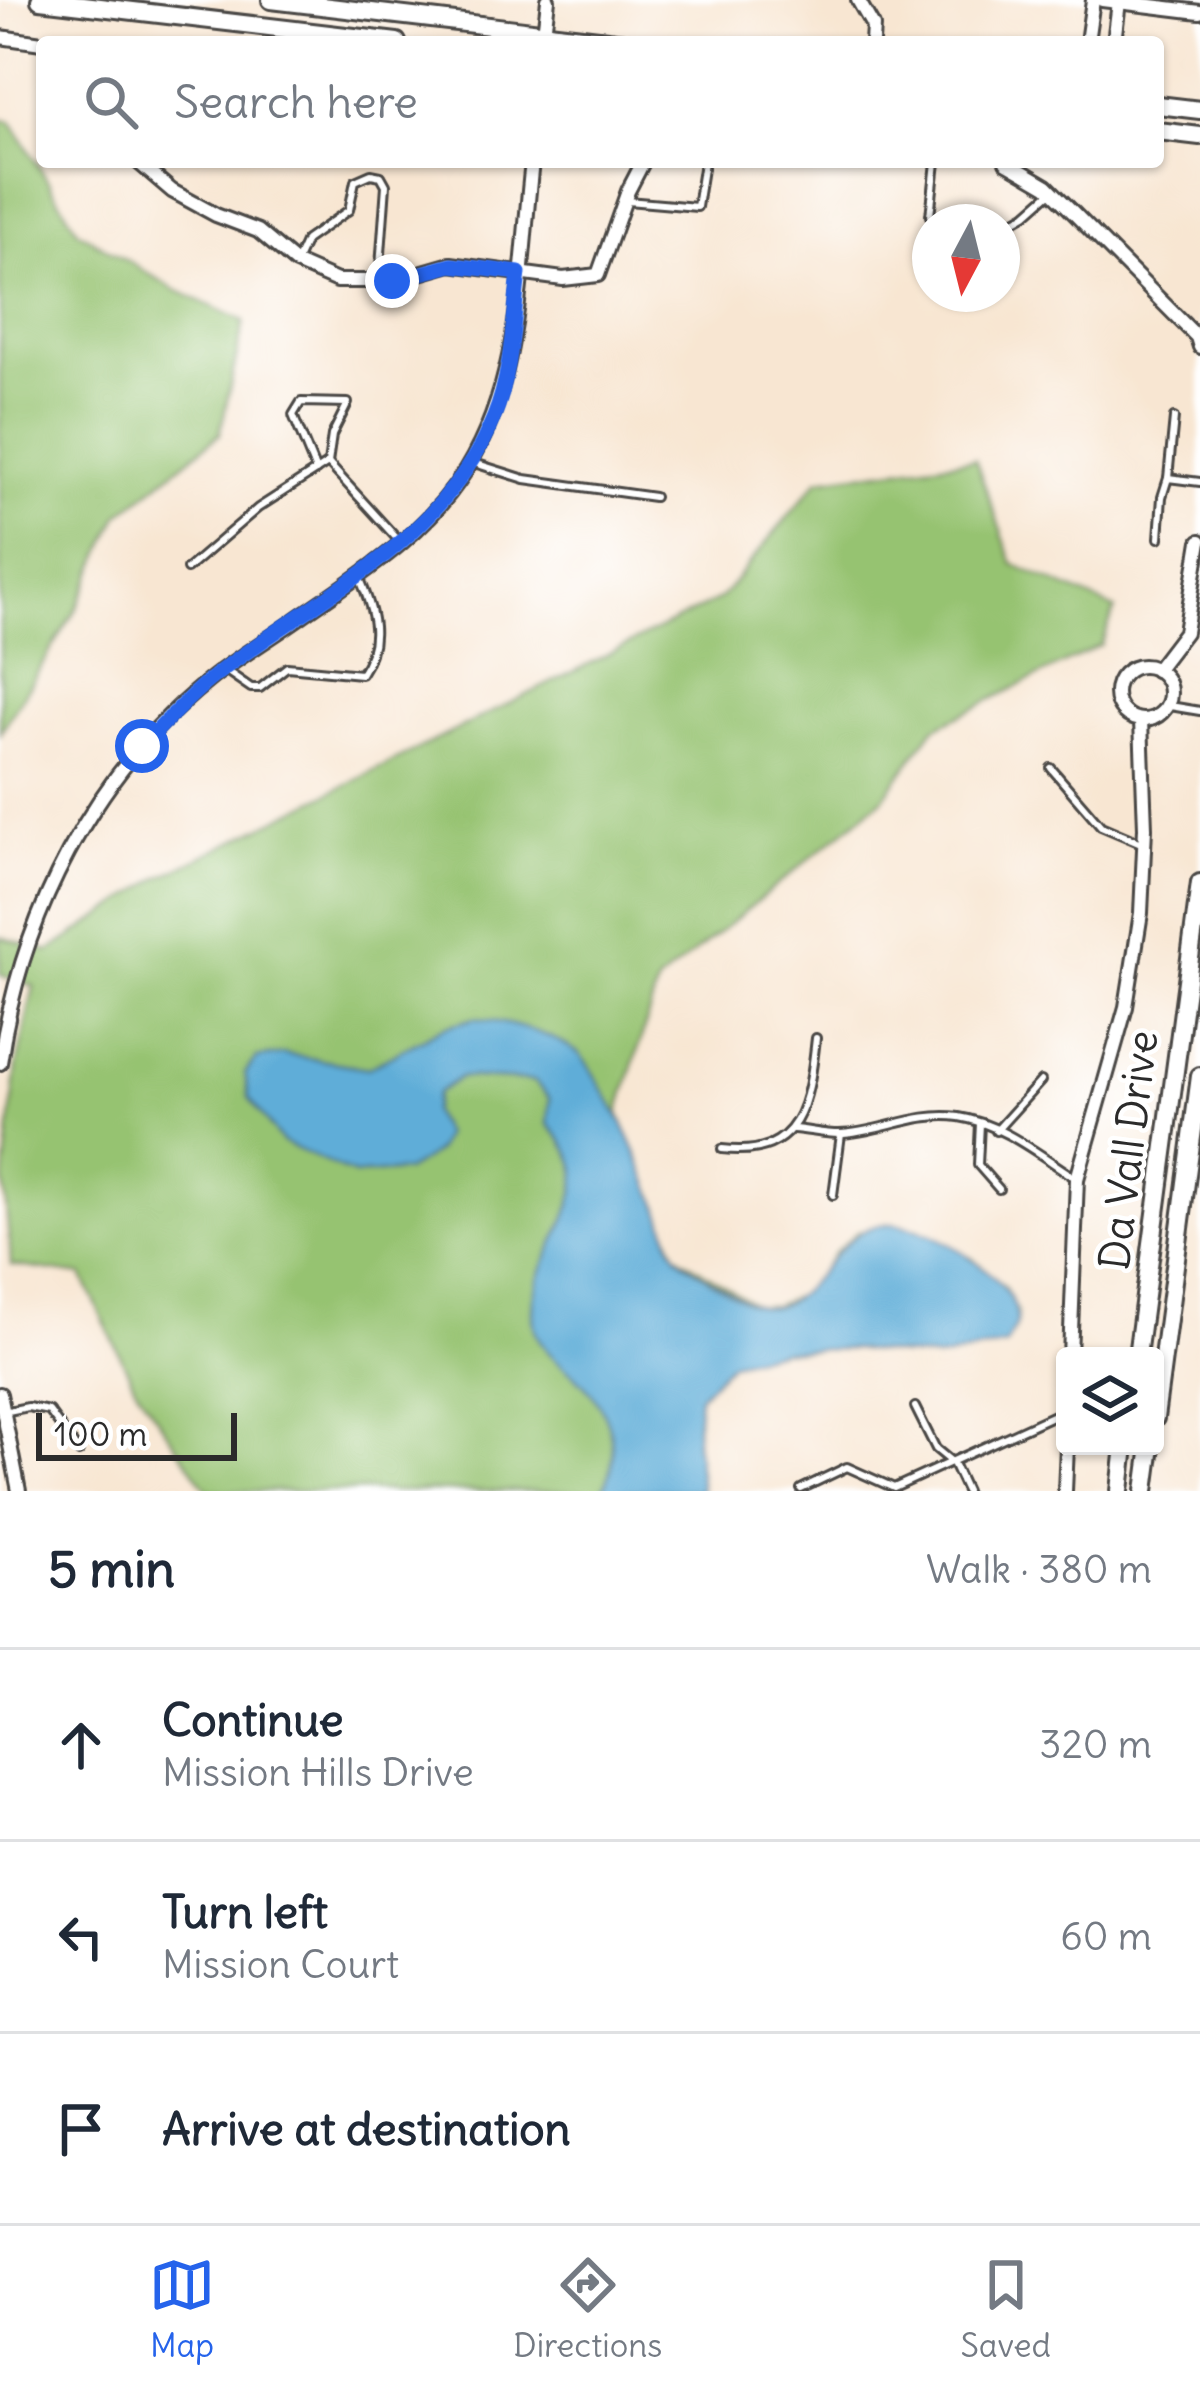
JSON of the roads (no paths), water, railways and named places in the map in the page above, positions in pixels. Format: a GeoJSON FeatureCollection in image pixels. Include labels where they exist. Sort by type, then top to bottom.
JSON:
{"type":"FeatureCollection","features":[{"type":"Feature","properties":{"kind":"main road"},"geometry":{"type":"LineString","coordinates":[[40,0],[346,36]]}},
{"type":"Feature","properties":{"kind":"main road"},"geometry":{"type":"LineString","coordinates":[[272,0],[535,36]]}},
{"type":"Feature","properties":{"kind":"main road"},"geometry":{"type":"LineString","coordinates":[[1164,106],[1200,110]]}},
{"type":"Feature","properties":{"kind":"main road"},"geometry":{"type":"LineString","coordinates":[[1164,132],[1200,136]]}},
{"type":"Feature","properties":{"kind":"main road","name":"Da Vall Drive"},"geometry":{"type":"LineString","coordinates":[[1138,1347],[1200,883]]}},
{"type":"Feature","properties":{"kind":"main road","name":"Da Vall Drive"},"geometry":{"type":"LineString","coordinates":[[1164,1350],[1200,1076]]}},
{"type":"Feature","properties":{"kind":"main road"},"geometry":{"type":"LineString","coordinates":[[1120,1491],[1125,1455]]}},
{"type":"Feature","properties":{"kind":"main road"},"geometry":{"type":"LineString","coordinates":[[1145,1491],[1150,1455]]}},
{"type":"Feature","properties":{"kind":"street"},"geometry":{"type":"LineString","coordinates":[[542,36],[548,0]]}},
{"type":"Feature","properties":{"kind":"street"},"geometry":{"type":"LineString","coordinates":[[858,0],[872,26],[872,36]]}},
{"type":"Feature","properties":{"kind":"street"},"geometry":{"type":"LineString","coordinates":[[1088,36],[1097,0],[1200,12]]}},
{"type":"Feature","properties":{"kind":"street"},"geometry":{"type":"LineString","coordinates":[[1115,36],[1119,2]]}},
{"type":"Feature","properties":{"kind":"street"},"geometry":{"type":"LineString","coordinates":[[0,38],[36,42]]}},
{"type":"Feature","properties":{"kind":"street"},"geometry":{"type":"LineString","coordinates":[[145,168],[172,191],[258,231],[296,263],[337,281],[379,281],[452,265],[563,279],[598,275],[640,168]]}},
{"type":"Feature","properties":{"kind":"street"},"geometry":{"type":"LineString","coordinates":[[0,1063],[21,961],[50,889],[89,817],[142,746],[224,670],[403,544],[448,497],[470,462],[494,417],[506,376],[531,168]]}},
{"type":"Feature","properties":{"kind":"street"},"geometry":{"type":"LineString","coordinates":[[1016,168],[1052,191],[1197,337],[1200,347]]}},
{"type":"Feature","properties":{"kind":"street"},"geometry":{"type":"LineString","coordinates":[[1156,670],[1185,632],[1200,541]]}},
{"type":"Feature","properties":{"kind":"street"},"geometry":{"type":"LineString","coordinates":[[1130,669],[1156,670],[1171,690],[1170,706],[1141,720],[1125,714],[1119,707],[1118,682],[1130,669]]}},
{"type":"Feature","properties":{"kind":"street"},"geometry":{"type":"LineString","coordinates":[[1070,1347],[1077,1179],[1126,1006],[1141,913],[1141,720]]}},
{"type":"Feature","properties":{"kind":"street"},"geometry":{"type":"LineString","coordinates":[[0,1394],[19,1491]]}},
{"type":"Feature","properties":{"kind":"street"},"geometry":{"type":"LineString","coordinates":[[1065,1491],[1067,1455]]}},
{"type":"Feature","properties":{"kind":"lane"},"geometry":{"type":"LineString","coordinates":[[625,200],[697,207],[703,168]]}},
{"type":"Feature","properties":{"kind":"lane"},"geometry":{"type":"LineString","coordinates":[[931,204],[935,168]]}},
{"type":"Feature","properties":{"kind":"lane"},"geometry":{"type":"LineString","coordinates":[[296,263],[306,240],[349,210],[355,181],[371,173],[381,176],[386,185],[379,281]]}},
{"type":"Feature","properties":{"kind":"lane"},"geometry":{"type":"LineString","coordinates":[[1020,218],[1052,191]]}},
{"type":"Feature","properties":{"kind":"lane"},"geometry":{"type":"LineString","coordinates":[[187,569],[259,508],[316,471],[328,463],[332,435],[347,403],[301,402],[293,416],[316,471]]}},
{"type":"Feature","properties":{"kind":"lane"},"geometry":{"type":"LineString","coordinates":[[1159,538],[1174,418]]}},
{"type":"Feature","properties":{"kind":"lane"},"geometry":{"type":"LineString","coordinates":[[470,462],[525,479],[655,496]]}},
{"type":"Feature","properties":{"kind":"lane"},"geometry":{"type":"LineString","coordinates":[[328,463],[403,544]]}},
{"type":"Feature","properties":{"kind":"lane"},"geometry":{"type":"LineString","coordinates":[[1168,478],[1200,482]]}},
{"type":"Feature","properties":{"kind":"lane"},"geometry":{"type":"LineString","coordinates":[[224,670],[251,688],[260,688],[287,667],[361,674],[371,653],[376,615],[359,575]]}},
{"type":"Feature","properties":{"kind":"lane"},"geometry":{"type":"LineString","coordinates":[[1170,706],[1200,711]]}},
{"type":"Feature","properties":{"kind":"lane"},"geometry":{"type":"LineString","coordinates":[[1052,768],[1102,826],[1144,844]]}},
{"type":"Feature","properties":{"kind":"lane"},"geometry":{"type":"LineString","coordinates":[[722,1149],[760,1150],[793,1129],[809,1098],[816,1038]]}},
{"type":"Feature","properties":{"kind":"lane"},"geometry":{"type":"LineString","coordinates":[[996,1131],[1041,1081]]}},
{"type":"Feature","properties":{"kind":"lane"},"geometry":{"type":"LineString","coordinates":[[793,1129],[841,1134],[922,1116],[958,1117],[996,1131],[1077,1179]]}},
{"type":"Feature","properties":{"kind":"lane"},"geometry":{"type":"LineString","coordinates":[[980,1123],[978,1166],[999,1189]]}},
{"type":"Feature","properties":{"kind":"lane"},"geometry":{"type":"LineString","coordinates":[[833,1195],[841,1134]]}},
{"type":"Feature","properties":{"kind":"lane"},"geometry":{"type":"LineString","coordinates":[[3,1412],[28,1407],[49,1411],[79,1453]]}},
{"type":"Feature","properties":{"kind":"lane"},"geometry":{"type":"LineString","coordinates":[[915,1407],[936,1449],[953,1463],[966,1491]]}},
{"type":"Feature","properties":{"kind":"lane"},"geometry":{"type":"LineString","coordinates":[[801,1489],[847,1468],[894,1488],[1056,1414]]}},
{"type":"Feature","properties":{"kind":"water"},"geometry":{"type":"Polygon","coordinates":[[[475,1018],[542,1034],[582,1057],[629,1135],[675,1252],[727,1290],[755,1305],[774,1307],[790,1301],[867,1229],[903,1226],[943,1240],[998,1281],[1017,1316],[1006,1345],[938,1359],[853,1349],[783,1350],[731,1362],[699,1396],[695,1441],[701,1491],[601,1491],[613,1453],[608,1424],[587,1388],[542,1344],[534,1325],[537,1285],[569,1209],[576,1172],[570,1153],[548,1124],[550,1099],[534,1081],[460,1077],[437,1093],[432,1112],[444,1134],[437,1151],[406,1171],[354,1175],[282,1142],[249,1098],[245,1073],[257,1058],[284,1054],[368,1068],[444,1027],[475,1018]]]}}]}
